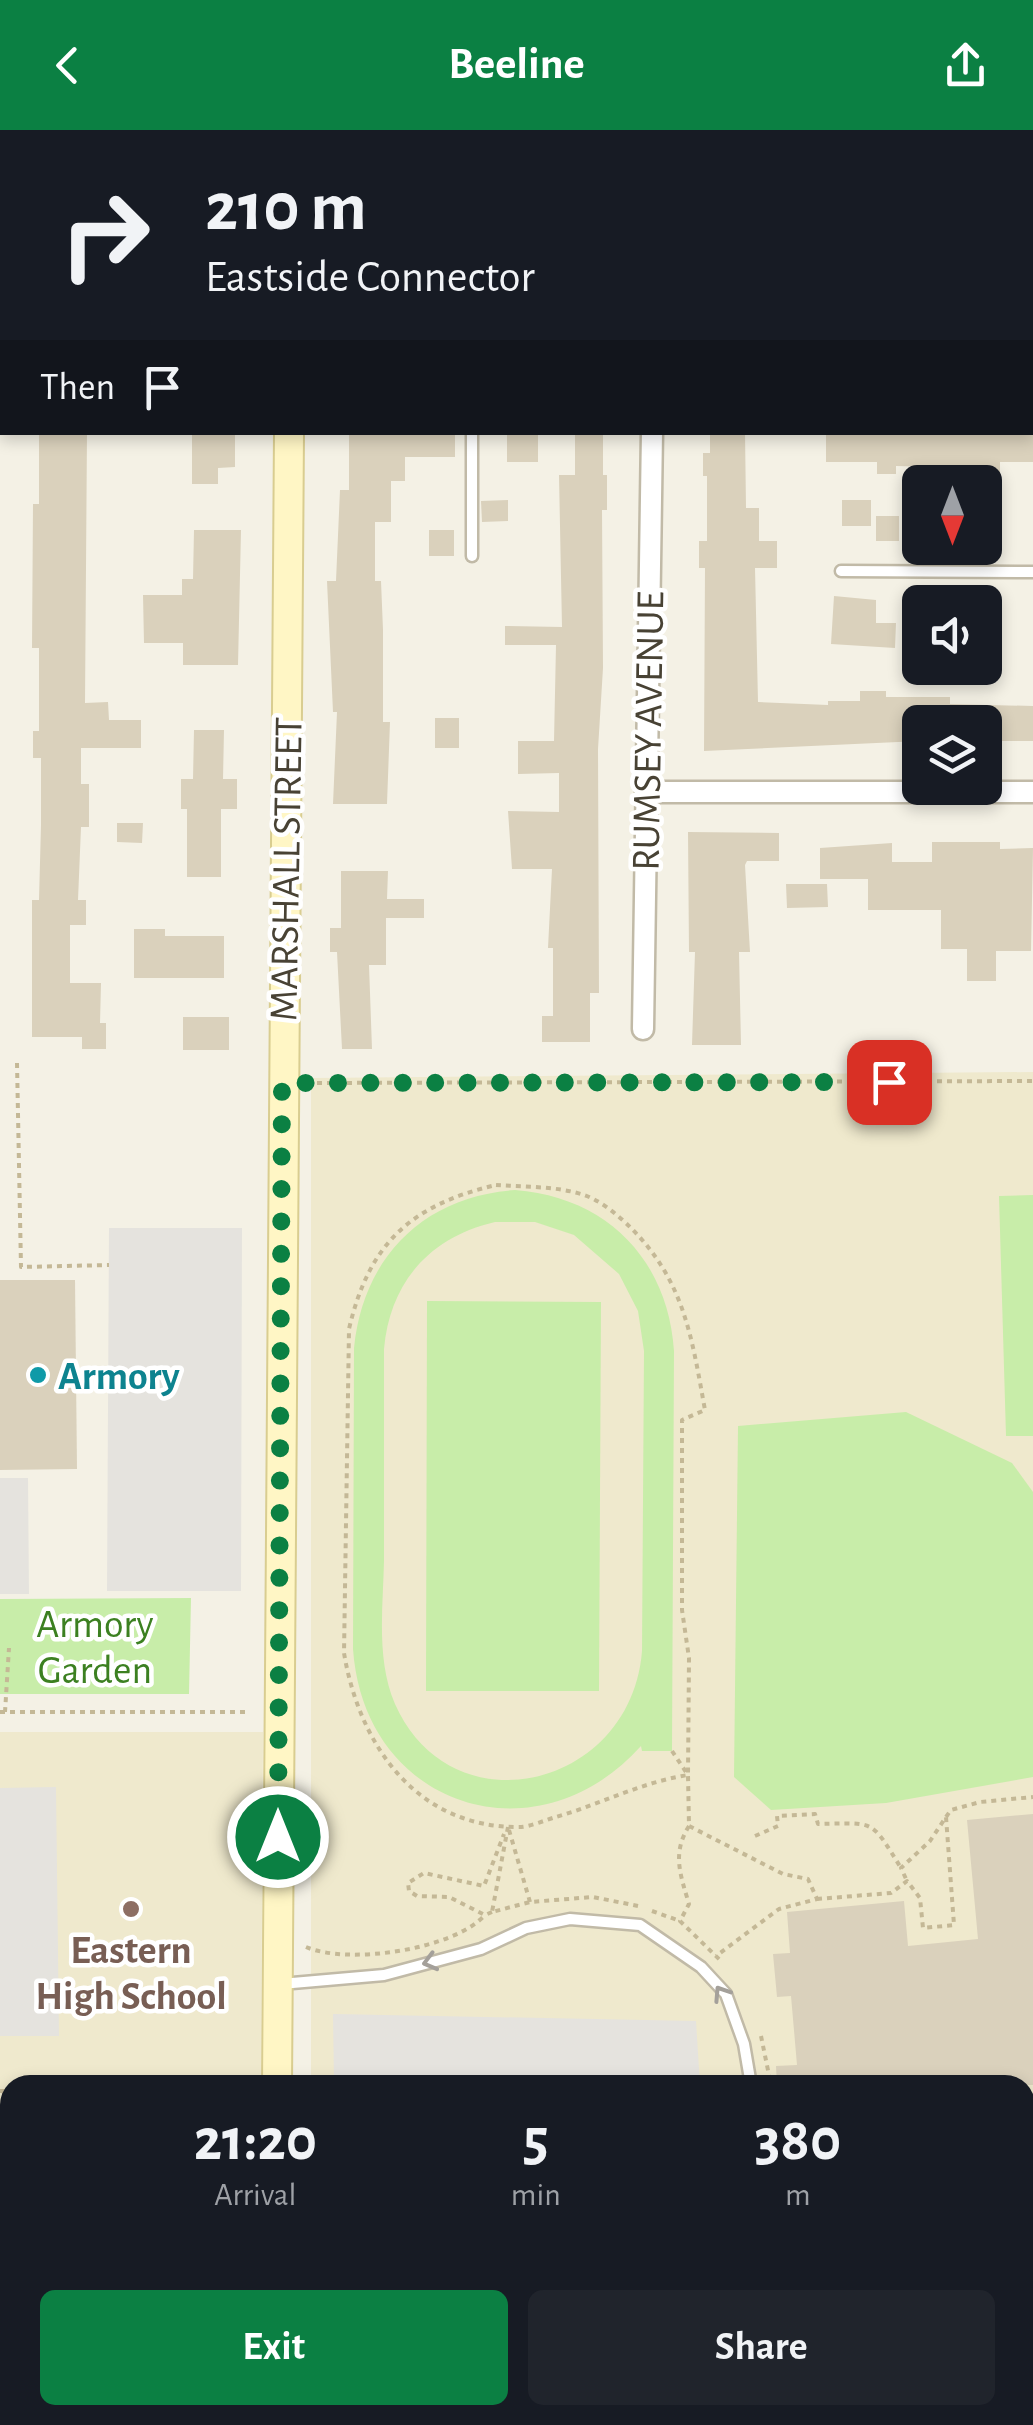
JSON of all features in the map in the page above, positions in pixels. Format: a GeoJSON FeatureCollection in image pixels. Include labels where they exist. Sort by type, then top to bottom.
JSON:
{"type":"FeatureCollection","features":[{"type":"Feature","properties":{"kind":"street","name":"MARSHALL STREET"},"geometry":{"type":"LineString","coordinates":[[277,2075],[289,435]]}},
{"type":"Feature","properties":{"kind":"street","name":"RUMSEY AVENUE"},"geometry":{"type":"LineString","coordinates":[[643,1029],[652,435]]}},
{"type":"Feature","properties":{"kind":"street"},"geometry":{"type":"LineString","coordinates":[[646,792],[1033,792]]}},
{"type":"Feature","properties":{"kind":"lane"},"geometry":{"type":"LineString","coordinates":[[472,435],[472,556]]}},
{"type":"Feature","properties":{"kind":"lane"},"geometry":{"type":"LineString","coordinates":[[841,571],[1033,572]]}},
{"type":"Feature","properties":{"kind":"lane"},"geometry":{"type":"LineString","coordinates":[[278,1985],[384,1975],[482,1948],[526,1928],[570,1919],[640,1925],[701,1968],[726,1994],[744,2044],[749,2075]]}},
{"type":"Feature","properties":{"kind":"path"},"geometry":{"type":"LineString","coordinates":[[17,1063],[21,1268],[109,1266]]}},
{"type":"Feature","properties":{"kind":"path"},"geometry":{"type":"LineString","coordinates":[[282,1083],[673,1085],[1033,1081]]}},
{"type":"Feature","properties":{"kind":"path"},"geometry":{"type":"LineString","coordinates":[[680,1921],[689,1904],[679,1871],[677,1845],[689,1826],[690,1658],[682,1610],[682,1420],[704,1410],[679,1294],[664,1264],[645,1242],[619,1216],[584,1194],[496,1185],[451,1196],[386,1242],[357,1296],[349,1329],[344,1653],[351,1694],[368,1738],[396,1772],[429,1802],[474,1819],[520,1828],[614,1798],[654,1780],[688,1775]]}},
{"type":"Feature","properties":{"kind":"path"},"geometry":{"type":"LineString","coordinates":[[9,1648],[2,1712],[248,1712]]}},
{"type":"Feature","properties":{"kind":"path"},"geometry":{"type":"LineString","coordinates":[[672,1751],[688,1775]]}},
{"type":"Feature","properties":{"kind":"path"},"geometry":{"type":"LineString","coordinates":[[901,1868],[930,1841],[951,1810],[980,1802],[1033,1797]]}},
{"type":"Feature","properties":{"kind":"path"},"geometry":{"type":"LineString","coordinates":[[755,1836],[778,1826],[777,1816],[816,1814],[818,1824],[876,1826],[920,1898],[923,1928],[954,1925],[946,1817]]}},
{"type":"Feature","properties":{"kind":"path"},"geometry":{"type":"LineString","coordinates":[[508,1825],[530,1902]]}},
{"type":"Feature","properties":{"kind":"path"},"geometry":{"type":"LineString","coordinates":[[492,1912],[508,1825]]}},
{"type":"Feature","properties":{"kind":"path"},"geometry":{"type":"LineString","coordinates":[[486,1916],[450,1897],[417,1896],[409,1891],[408,1883],[424,1872],[484,1886],[508,1825]]}},
{"type":"Feature","properties":{"kind":"path"},"geometry":{"type":"LineString","coordinates":[[689,1826],[783,1874],[808,1879],[818,1898]]}},
{"type":"Feature","properties":{"kind":"path"},"geometry":{"type":"LineString","coordinates":[[701,1968],[779,1909],[818,1898],[890,1894],[907,1881]]}},
{"type":"Feature","properties":{"kind":"path"},"geometry":{"type":"LineString","coordinates":[[305,1947],[325,1955],[408,1948],[461,1934],[492,1912],[530,1902],[610,1898],[680,1921],[717,1955]]}},
{"type":"Feature","properties":{"kind":"shaded area"},"geometry":{"type":"Polygon","coordinates":[[[1033,1072],[1033,2075],[311,2075],[311,1078],[1033,1072]]]}},
{"type":"Feature","properties":{"kind":"shaded area"},"geometry":{"type":"Polygon","coordinates":[[[109,1228],[242,1228],[241,1591],[107,1591],[109,1228]]]}},
{"type":"Feature","properties":{"kind":"shaded area"},"geometry":{"type":"Polygon","coordinates":[[[0,1478],[28,1478],[29,1594],[0,1594],[0,1478]]]}},
{"type":"Feature","properties":{"kind":"shaded area","name":"Eastern High School"},"geometry":{"type":"Polygon","coordinates":[[[0,1732],[263,1732],[261,2075],[0,2075],[0,1732]]]}},
{"type":"Feature","properties":{"kind":"shaded area"},"geometry":{"type":"Polygon","coordinates":[[[56,1787],[59,2036],[0,2036],[0,1788],[56,1787]]]}},
{"type":"Feature","properties":{"kind":"shaded area"},"geometry":{"type":"Polygon","coordinates":[[[333,2014],[696,2021],[699,2075],[334,2075],[333,2014]]]}},
{"type":"Feature","properties":{"kind":"green space"},"geometry":{"type":"Polygon","coordinates":[[[515,1190],[548,1195],[578,1205],[604,1220],[627,1239],[660,1288],[674,1351],[672,1751],[642,1751],[641,1746],[599,1782],[553,1802],[507,1808],[462,1801],[421,1780],[388,1747],[364,1703],[353,1649],[354,1348],[360,1315],[370,1286],[404,1237],[453,1204],[515,1190]],[[495,1222],[472,1229],[433,1251],[417,1266],[395,1303],[384,1349],[382,1634],[389,1687],[395,1704],[421,1744],[456,1769],[495,1779],[535,1777],[574,1762],[607,1735],[631,1698],[642,1651],[644,1351],[638,1311],[619,1274],[574,1235],[535,1222],[495,1222]]]}},
{"type":"Feature","properties":{"kind":"green space"},"geometry":{"type":"Polygon","coordinates":[[[1033,1195],[1033,1436],[1006,1436],[999,1196],[1033,1195]]]}},
{"type":"Feature","properties":{"kind":"green space"},"geometry":{"type":"Polygon","coordinates":[[[427,1301],[601,1302],[599,1691],[426,1691],[427,1301]]]}},
{"type":"Feature","properties":{"kind":"green space"},"geometry":{"type":"Polygon","coordinates":[[[906,1412],[1012,1463],[1033,1492],[1033,1777],[886,1803],[771,1810],[734,1777],[738,1426],[906,1412]]]}},
{"type":"Feature","properties":{"kind":"green space","name":"Armory Garden"},"geometry":{"type":"Polygon","coordinates":[[[191,1598],[189,1694],[0,1694],[0,1599],[191,1598]]]}},
{"type":"Feature","properties":{"kind":"building"},"geometry":{"type":"Polygon","coordinates":[[[39,435],[87,435],[85,703],[108,702],[109,720],[141,720],[141,748],[81,748],[81,784],[89,784],[89,827],[81,827],[78,900],[86,900],[86,925],[70,925],[70,983],[101,983],[100,1023],[106,1023],[106,1049],[82,1049],[82,1037],[32,1037],[32,900],[39,900],[41,825],[41,758],[33,758],[33,731],[39,731],[39,648],[32,648],[33,504],[39,504],[39,435]]]}},
{"type":"Feature","properties":{"kind":"building"},"geometry":{"type":"Polygon","coordinates":[[[192,435],[235,435],[235,467],[218,468],[218,484],[192,484],[192,435]]]}},
{"type":"Feature","properties":{"kind":"building"},"geometry":{"type":"Polygon","coordinates":[[[349,435],[455,435],[455,457],[405,457],[405,481],[391,481],[391,522],[375,522],[375,581],[381,581],[383,630],[383,722],[390,722],[387,804],[333,804],[337,712],[333,712],[327,581],[336,581],[340,490],[349,490],[349,435]]]}},
{"type":"Feature","properties":{"kind":"building"},"geometry":{"type":"Polygon","coordinates":[[[507,435],[538,435],[538,462],[507,462],[507,435]]]}},
{"type":"Feature","properties":{"kind":"building"},"geometry":{"type":"Polygon","coordinates":[[[575,435],[603,435],[607,510],[602,510],[603,668],[598,749],[599,993],[590,993],[590,1042],[542,1042],[542,1016],[553,1016],[553,948],[548,948],[552,869],[512,869],[508,811],[559,812],[559,773],[518,774],[518,741],[554,741],[556,645],[505,645],[505,626],[562,627],[559,475],[575,475],[575,435]]]}},
{"type":"Feature","properties":{"kind":"building"},"geometry":{"type":"Polygon","coordinates":[[[710,435],[745,435],[746,508],[759,508],[759,541],[777,541],[777,568],[755,568],[758,702],[828,705],[828,701],[860,701],[860,691],[886,691],[886,697],[950,697],[950,704],[992,705],[902,705],[902,742],[704,751],[705,568],[699,568],[699,541],[707,541],[703,453],[710,453],[710,435]]]}},
{"type":"Feature","properties":{"kind":"building"},"geometry":{"type":"Polygon","coordinates":[[[826,435],[1033,435],[1033,462],[902,465],[896,466],[896,474],[877,474],[877,462],[826,462],[826,435]]]}},
{"type":"Feature","properties":{"kind":"building"},"geometry":{"type":"Polygon","coordinates":[[[508,500],[508,521],[482,522],[481,501],[508,500]]]}},
{"type":"Feature","properties":{"kind":"building"},"geometry":{"type":"Polygon","coordinates":[[[842,500],[871,500],[871,526],[842,526],[842,500]]]}},
{"type":"Feature","properties":{"kind":"building"},"geometry":{"type":"Polygon","coordinates":[[[876,516],[899,516],[899,541],[876,541],[876,516]]]}},
{"type":"Feature","properties":{"kind":"building"},"geometry":{"type":"Polygon","coordinates":[[[194,530],[241,530],[238,665],[183,665],[183,643],[144,643],[143,595],[182,595],[182,579],[193,579],[194,530]]]}},
{"type":"Feature","properties":{"kind":"building"},"geometry":{"type":"Polygon","coordinates":[[[429,530],[454,530],[454,556],[429,556],[429,530]]]}},
{"type":"Feature","properties":{"kind":"building"},"geometry":{"type":"Polygon","coordinates":[[[834,596],[876,600],[876,623],[896,623],[895,648],[831,644],[834,596]]]}},
{"type":"Feature","properties":{"kind":"building"},"geometry":{"type":"Polygon","coordinates":[[[1002,705],[1033,706],[1033,741],[1002,741],[1002,705]]]}},
{"type":"Feature","properties":{"kind":"building"},"geometry":{"type":"Polygon","coordinates":[[[435,718],[459,718],[459,748],[435,748],[435,718]]]}},
{"type":"Feature","properties":{"kind":"building"},"geometry":{"type":"Polygon","coordinates":[[[194,730],[224,730],[223,779],[237,779],[237,809],[221,809],[221,877],[187,877],[187,809],[181,809],[181,779],[193,779],[194,730]]]}},
{"type":"Feature","properties":{"kind":"building"},"geometry":{"type":"Polygon","coordinates":[[[117,823],[143,823],[142,843],[117,842],[117,823]]]}},
{"type":"Feature","properties":{"kind":"building"},"geometry":{"type":"Polygon","coordinates":[[[688,832],[779,833],[779,861],[747,861],[745,865],[750,952],[739,952],[741,1045],[692,1045],[695,952],[689,952],[688,832]]]}},
{"type":"Feature","properties":{"kind":"building"},"geometry":{"type":"Polygon","coordinates":[[[932,842],[1000,842],[1000,849],[1033,848],[1031,951],[996,951],[996,981],[967,981],[967,949],[941,949],[941,910],[868,910],[868,879],[820,879],[820,848],[892,843],[892,862],[932,862],[932,842]]]}},
{"type":"Feature","properties":{"kind":"building"},"geometry":{"type":"Polygon","coordinates":[[[341,871],[388,871],[387,899],[424,899],[424,918],[386,918],[386,965],[369,965],[372,1049],[342,1049],[337,952],[330,952],[330,928],[341,928],[341,871]]]}},
{"type":"Feature","properties":{"kind":"building"},"geometry":{"type":"Polygon","coordinates":[[[786,884],[827,884],[828,907],[787,908],[786,884]]]}},
{"type":"Feature","properties":{"kind":"building"},"geometry":{"type":"Polygon","coordinates":[[[134,929],[165,929],[165,936],[224,936],[224,978],[134,978],[134,929]]]}},
{"type":"Feature","properties":{"kind":"building"},"geometry":{"type":"Polygon","coordinates":[[[183,1017],[229,1017],[229,1050],[183,1050],[183,1017]]]}},
{"type":"Feature","properties":{"kind":"building","name":"Armory"},"geometry":{"type":"Polygon","coordinates":[[[0,1280],[75,1280],[77,1469],[0,1470],[0,1280]]]}},
{"type":"Feature","properties":{"kind":"building"},"geometry":{"type":"Polygon","coordinates":[[[1033,1814],[1033,2075],[776,2075],[776,2066],[797,2065],[791,1996],[777,1997],[773,1954],[790,1953],[787,1912],[904,1901],[908,1946],[978,1939],[967,1820],[1033,1814]]]}},
{"type":"Feature","properties":{"kind":"place","name":"Armory"},"geometry":{"type":"Point","coordinates":[38,1375]}},
{"type":"Feature","properties":{"kind":"place","name":"Eastern High School"},"geometry":{"type":"Point","coordinates":[131,1909]}},
{"type":"Feature","properties":{"kind":"route"},"geometry":{"type":"LineString","coordinates":[[278,1837],[282,1083],[889,1082]]}}]}
